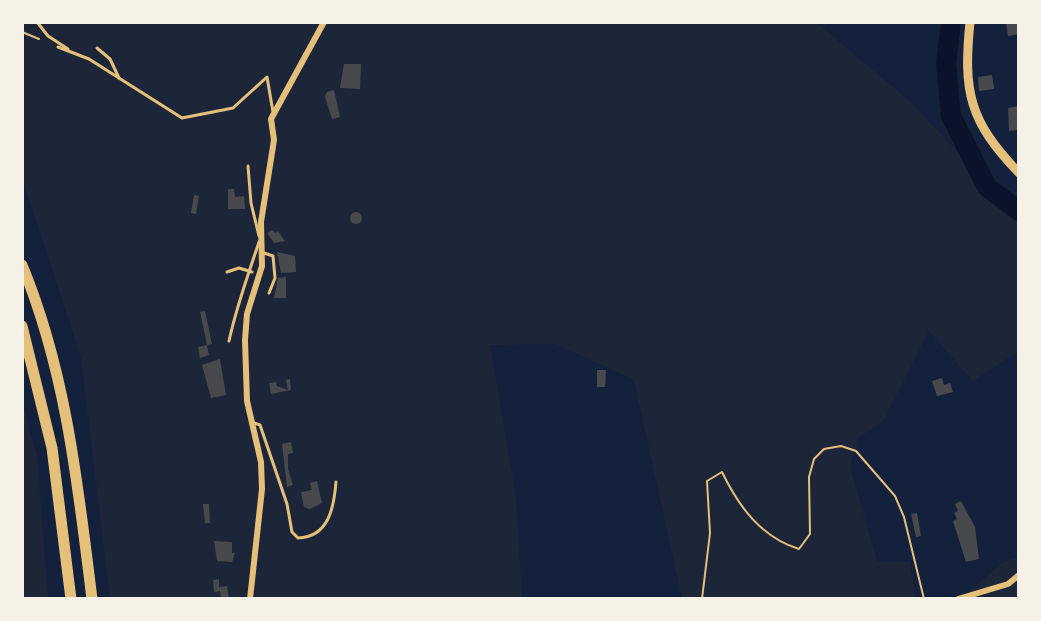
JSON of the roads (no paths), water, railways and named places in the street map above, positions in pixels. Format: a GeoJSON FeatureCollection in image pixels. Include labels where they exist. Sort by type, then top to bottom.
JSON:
{"type":"FeatureCollection","features":[{"type":"Feature","properties":{"kind":"highway"},"geometry":{"type":"LineString","coordinates":[[22,265],[35,295],[60,386],[75,459],[92,599]]}},
{"type":"Feature","properties":{"kind":"highway"},"geometry":{"type":"LineString","coordinates":[[22,326],[52,448],[71,599]]}},
{"type":"Feature","properties":{"kind":"main road"},"geometry":{"type":"LineString","coordinates":[[970,22],[966,67],[973,111],[993,146],[1019,173]]}},
{"type":"Feature","properties":{"kind":"street"},"geometry":{"type":"LineString","coordinates":[[250,599],[262,489],[257,440],[247,401],[246,327],[264,253],[261,238],[272,162],[273,112],[283,100],[324,22]]}},
{"type":"Feature","properties":{"kind":"street"},"geometry":{"type":"LineString","coordinates":[[958,599],[1008,584],[1019,575]]}},
{"type":"Feature","properties":{"kind":"lane"},"geometry":{"type":"LineString","coordinates":[[37,22],[48,36],[182,118],[233,108],[267,77],[273,112]]}},
{"type":"Feature","properties":{"kind":"lane"},"geometry":{"type":"LineString","coordinates":[[58,47],[71,51]]}},
{"type":"Feature","properties":{"kind":"lane"},"geometry":{"type":"LineString","coordinates":[[97,48],[110,59],[119,78]]}},
{"type":"Feature","properties":{"kind":"lane"},"geometry":{"type":"LineString","coordinates":[[229,341],[236,308],[252,272],[261,238],[255,227],[248,166]]}},
{"type":"Feature","properties":{"kind":"lane"},"geometry":{"type":"LineString","coordinates":[[264,253],[273,256],[275,265],[269,293]]}},
{"type":"Feature","properties":{"kind":"lane"},"geometry":{"type":"LineString","coordinates":[[227,272],[239,268],[252,272]]}},
{"type":"Feature","properties":{"kind":"lane"},"geometry":{"type":"LineString","coordinates":[[251,421],[260,425],[267,441],[292,532],[298,538],[308,537],[322,528],[334,509],[336,482]]}},
{"type":"Feature","properties":{"kind":"waterway"},"geometry":{"type":"LineString","coordinates":[[951,22],[946,64],[951,116],[987,187],[1019,211]]}}]}
